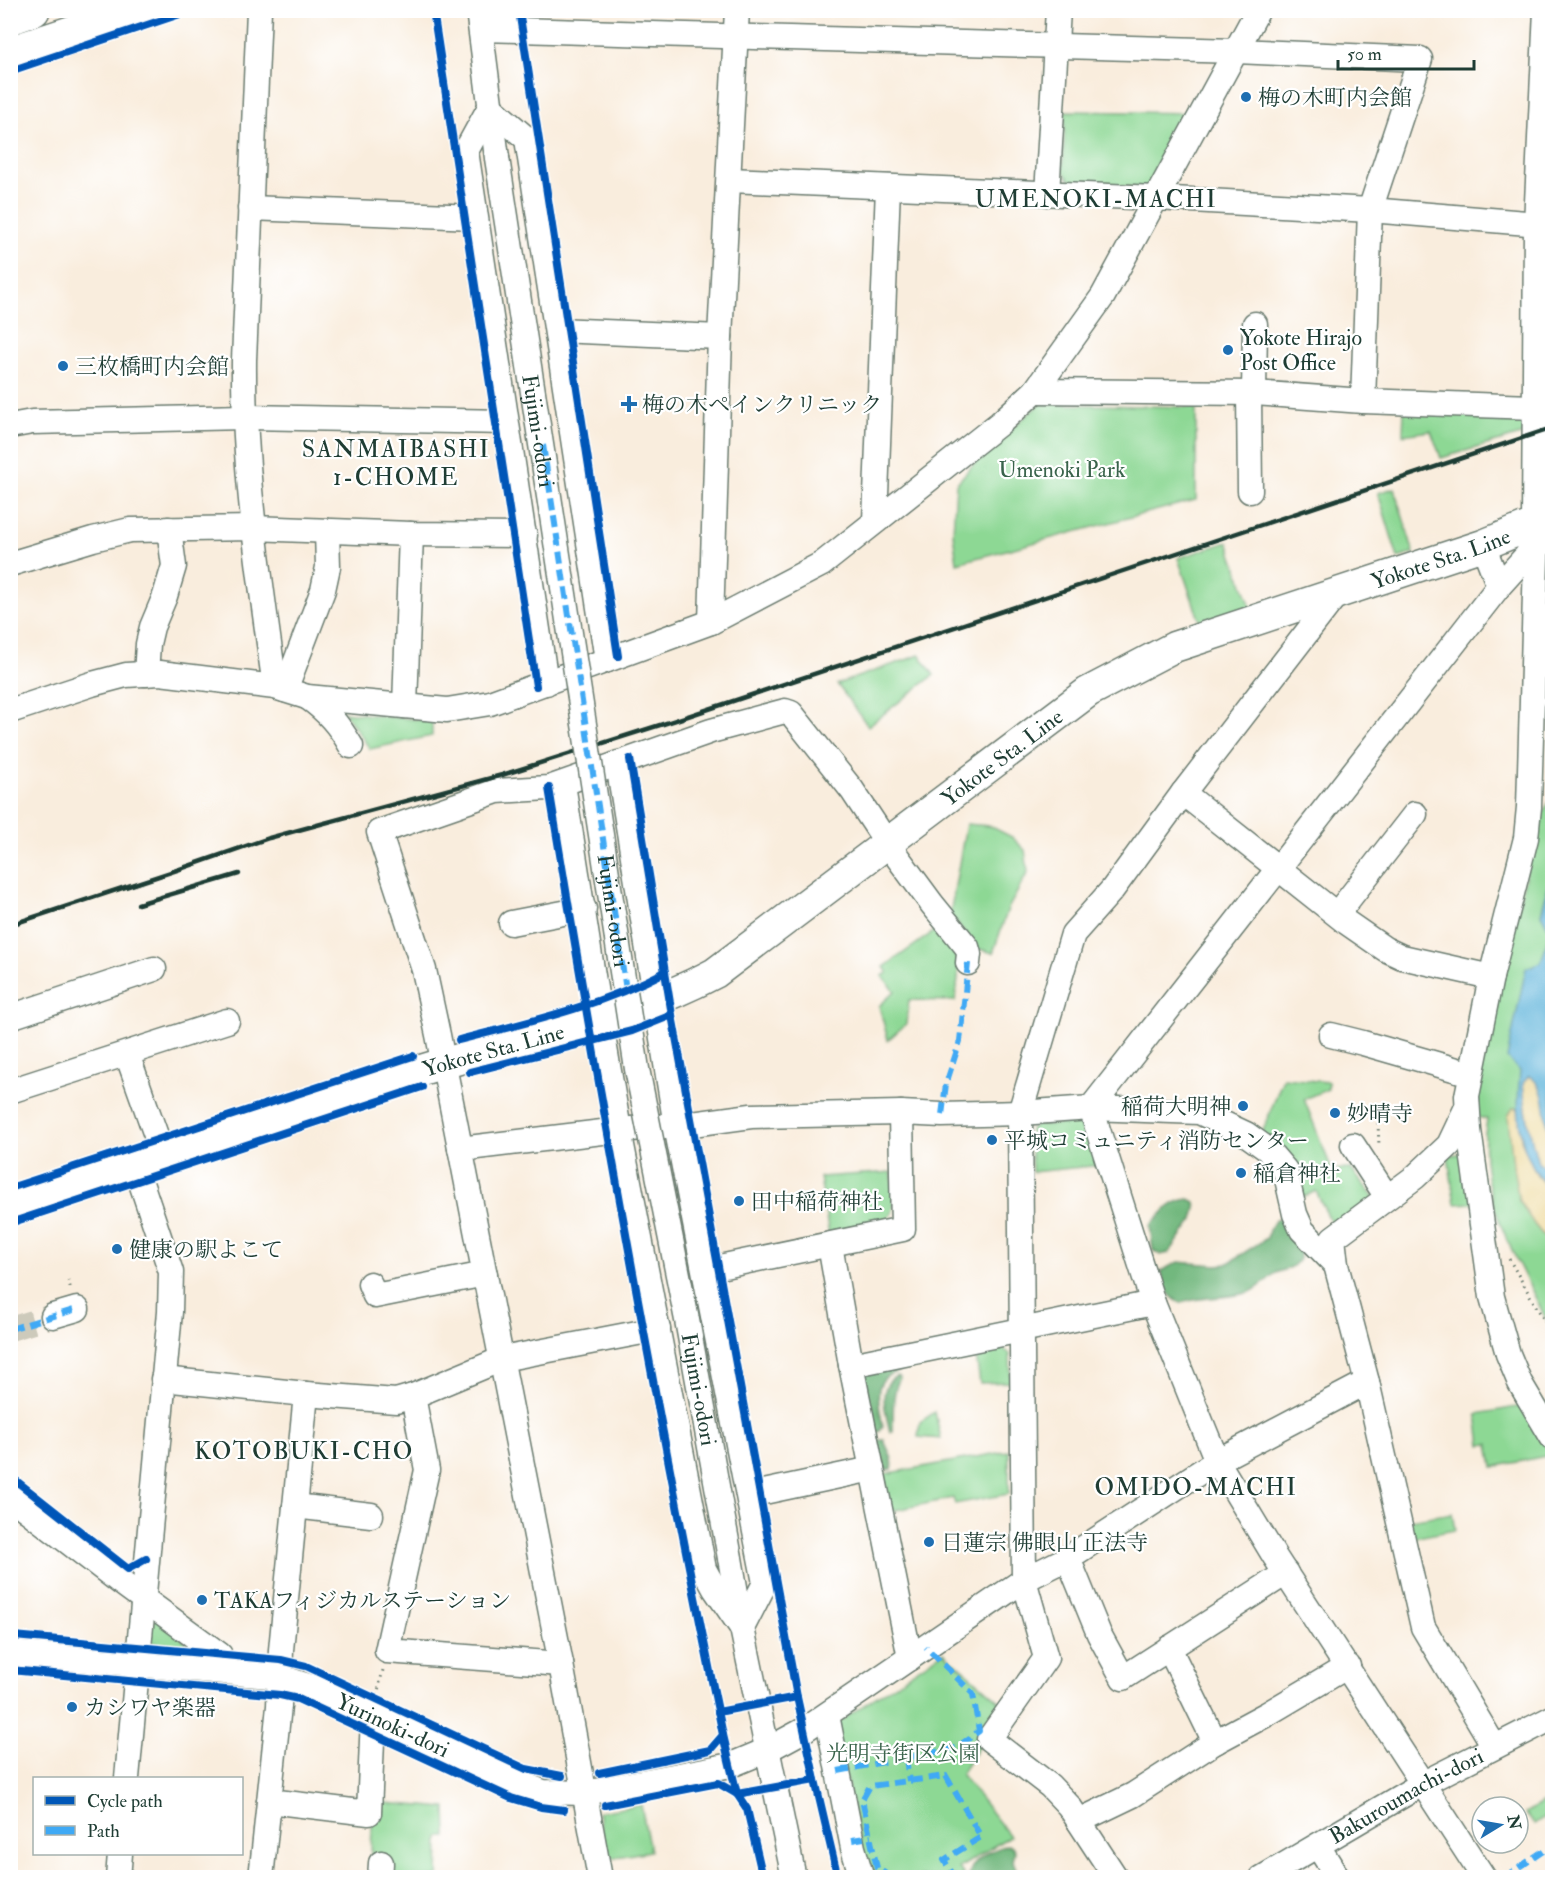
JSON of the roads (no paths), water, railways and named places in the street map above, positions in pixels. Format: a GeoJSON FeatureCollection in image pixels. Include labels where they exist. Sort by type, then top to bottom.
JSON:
{"type":"FeatureCollection","features":[{"type":"Feature","properties":{"kind":"highway"},"geometry":{"type":"LineString","coordinates":[[10,18],[33,10]]}},
{"type":"Feature","properties":{"kind":"highway"},"geometry":{"type":"LineString","coordinates":[[10,53],[140,10]]}},
{"type":"Feature","properties":{"kind":"main road","name":"Yokote Sta. Line"},"geometry":{"type":"LineString","coordinates":[[10,1206],[443,1063],[600,1019],[681,991],[715,973],[1088,692],[1174,647],[1483,545],[1545,522],[1536,407],[1545,344],[1549,10]]}},
{"type":"Feature","properties":{"kind":"street"},"geometry":{"type":"LineString","coordinates":[[259,10],[244,360],[244,417],[253,528],[289,691]]}},
{"type":"Feature","properties":{"kind":"street"},"geometry":{"type":"LineString","coordinates":[[711,622],[720,337],[737,10]]}},
{"type":"Feature","properties":{"kind":"street"},"geometry":{"type":"LineString","coordinates":[[1047,194],[1058,10]]}},
{"type":"Feature","properties":{"kind":"street"},"geometry":{"type":"LineString","coordinates":[[10,711],[126,675],[160,673],[447,710],[490,703],[711,622],[822,564],[1000,423],[1035,391],[1103,296],[1258,10]]}},
{"type":"Feature","properties":{"kind":"street"},"geometry":{"type":"LineString","coordinates":[[479,20],[736,37],[1057,45],[1420,59],[1370,210],[1363,401]]}},
{"type":"Feature","properties":{"kind":"street","name":"Fujimi-odori"},"geometry":{"type":"LineString","coordinates":[[479,20],[497,158],[638,1069],[687,1320],[742,1628],[794,1878]]}},
{"type":"Feature","properties":{"kind":"street"},"geometry":{"type":"LineString","coordinates":[[546,683],[466,151],[490,107],[527,139],[606,660]]}},
{"type":"Feature","properties":{"kind":"street"},"geometry":{"type":"LineString","coordinates":[[729,180],[1156,198],[1370,210],[1546,224]]}},
{"type":"Feature","properties":{"kind":"street"},"geometry":{"type":"LineString","coordinates":[[875,521],[888,187]]}},
{"type":"Feature","properties":{"kind":"street"},"geometry":{"type":"LineString","coordinates":[[250,208],[475,217]]}},
{"type":"Feature","properties":{"kind":"street"},"geometry":{"type":"LineString","coordinates":[[1250,491],[1255,324]]}},
{"type":"Feature","properties":{"kind":"street"},"geometry":{"type":"LineString","coordinates":[[557,330],[720,337]]}},
{"type":"Feature","properties":{"kind":"street"},"geometry":{"type":"LineString","coordinates":[[1035,391],[1252,394],[1363,401],[1536,407]]}},
{"type":"Feature","properties":{"kind":"street"},"geometry":{"type":"LineString","coordinates":[[10,426],[41,421],[244,417],[506,422]]}},
{"type":"Feature","properties":{"kind":"street"},"geometry":{"type":"LineString","coordinates":[[1091,1108],[1499,586],[1528,554],[1545,522]]}},
{"type":"Feature","properties":{"kind":"street"},"geometry":{"type":"LineString","coordinates":[[1545,522],[1526,838],[1491,977],[1471,1074],[1467,1107],[1492,1297],[1508,1354],[1520,1383],[1552,1437]]}},
{"type":"Feature","properties":{"kind":"street"},"geometry":{"type":"LineString","coordinates":[[10,564],[130,530],[253,528],[411,534],[525,535]]}},
{"type":"Feature","properties":{"kind":"street"},"geometry":{"type":"LineString","coordinates":[[146,674],[147,644],[174,566],[169,529]]}},
{"type":"Feature","properties":{"kind":"street"},"geometry":{"type":"LineString","coordinates":[[289,691],[323,590],[328,567],[327,531]]}},
{"type":"Feature","properties":{"kind":"street"},"geometry":{"type":"LineString","coordinates":[[405,706],[411,534]]}},
{"type":"Feature","properties":{"kind":"street"},"geometry":{"type":"LineString","coordinates":[[1483,545],[1499,586]]}},
{"type":"Feature","properties":{"kind":"street"},"geometry":{"type":"LineString","coordinates":[[1116,1878],[1069,1806],[1050,1786],[989,1739],[1046,1658],[1024,1580],[1020,1329],[1020,1113],[1073,934],[1112,890],[1183,793],[1339,591]]}},
{"type":"Feature","properties":{"kind":"street"},"geometry":{"type":"LineString","coordinates":[[289,691],[326,710],[341,728],[351,746]]}},
{"type":"Feature","properties":{"kind":"street"},"geometry":{"type":"LineString","coordinates":[[600,1878],[502,1359],[424,970],[379,832],[497,791],[549,788],[563,784],[711,731],[785,711],[791,713],[826,755],[887,843],[967,947],[968,963]]}},
{"type":"Feature","properties":{"kind":"street"},"geometry":{"type":"LineString","coordinates":[[563,784],[600,1019],[704,1569],[714,1589],[742,1628],[765,1583],[676,1126],[618,763]]}},
{"type":"Feature","properties":{"kind":"street"},"geometry":{"type":"LineString","coordinates":[[1183,793],[1385,949],[1402,957],[1491,977]]}},
{"type":"Feature","properties":{"kind":"street"},"geometry":{"type":"LineString","coordinates":[[1337,914],[1415,814]]}},
{"type":"Feature","properties":{"kind":"street"},"geometry":{"type":"LineString","coordinates":[[511,923],[584,909]]}},
{"type":"Feature","properties":{"kind":"street"},"geometry":{"type":"LineString","coordinates":[[10,1017],[154,969]]}},
{"type":"Feature","properties":{"kind":"street"},"geometry":{"type":"LineString","coordinates":[[10,1091],[226,1021]]}},
{"type":"Feature","properties":{"kind":"street"},"geometry":{"type":"LineString","coordinates":[[1331,1035],[1471,1074]]}},
{"type":"Feature","properties":{"kind":"street"},"geometry":{"type":"LineString","coordinates":[[127,1054],[163,1155]]}},
{"type":"Feature","properties":{"kind":"street"},"geometry":{"type":"LineString","coordinates":[[1467,1107],[1449,1145],[1415,1177],[1333,1238],[1336,1265],[1367,1382],[1423,1627],[1494,1746]]}},
{"type":"Feature","properties":{"kind":"street"},"geometry":{"type":"LineString","coordinates":[[1091,1108],[1153,1304],[1217,1461],[1286,1573],[1484,1878]]}},
{"type":"Feature","properties":{"kind":"street"},"geometry":{"type":"LineString","coordinates":[[460,1149],[751,1116],[901,1113],[942,1115],[1091,1108],[1199,1112],[1246,1134],[1268,1149],[1285,1170],[1295,1214],[1302,1230],[1336,1265]]}},
{"type":"Feature","properties":{"kind":"street"},"geometry":{"type":"LineString","coordinates":[[705,1270],[903,1229],[901,1113]]}},
{"type":"Feature","properties":{"kind":"street"},"geometry":{"type":"LineString","coordinates":[[1353,1145],[1388,1197]]}},
{"type":"Feature","properties":{"kind":"street"},"geometry":{"type":"LineString","coordinates":[[127,1777],[171,1272],[135,1165]]}},
{"type":"Feature","properties":{"kind":"street"},"geometry":{"type":"LineString","coordinates":[[830,1245],[851,1365],[910,1658]]}},
{"type":"Feature","properties":{"kind":"street"},"geometry":{"type":"LineString","coordinates":[[370,1284],[375,1296],[485,1274]]}},
{"type":"Feature","properties":{"kind":"street"},"geometry":{"type":"LineString","coordinates":[[851,1365],[1020,1329],[1153,1304]]}},
{"type":"Feature","properties":{"kind":"street"},"geometry":{"type":"LineString","coordinates":[[53,1316],[77,1309]]}},
{"type":"Feature","properties":{"kind":"street"},"geometry":{"type":"LineString","coordinates":[[163,1380],[306,1395],[396,1401],[502,1359],[658,1329]]}},
{"type":"Feature","properties":{"kind":"street","name":"Yurinoki-dori"},"geometry":{"type":"LineString","coordinates":[[10,1653],[280,1677],[375,1703],[516,1782],[543,1792],[585,1793],[731,1765],[804,1731],[1024,1580],[1068,1558],[1217,1461],[1367,1382]]}},
{"type":"Feature","properties":{"kind":"street"},"geometry":{"type":"LineString","coordinates":[[261,1878],[306,1395]]}},
{"type":"Feature","properties":{"kind":"street"},"geometry":{"type":"LineString","coordinates":[[413,1396],[427,1470],[387,1650],[561,1664]]}},
{"type":"Feature","properties":{"kind":"street"},"geometry":{"type":"LineString","coordinates":[[759,1493],[872,1469]]}},
{"type":"Feature","properties":{"kind":"street"},"geometry":{"type":"LineString","coordinates":[[10,1497],[220,1655],[225,1671]]}},
{"type":"Feature","properties":{"kind":"street"},"geometry":{"type":"LineString","coordinates":[[295,1506],[371,1515]]}},
{"type":"Feature","properties":{"kind":"street"},"geometry":{"type":"LineString","coordinates":[[1068,1558],[1099,1634],[1123,1678],[1286,1573]]}},
{"type":"Feature","properties":{"kind":"street"},"geometry":{"type":"LineString","coordinates":[[1169,1648],[1215,1742]]}},
{"type":"Feature","properties":{"kind":"street"},"geometry":{"type":"LineString","coordinates":[[1079,1821],[1133,1795],[1215,1742],[1348,1666]]}},
{"type":"Feature","properties":{"kind":"street"},"geometry":{"type":"LineString","coordinates":[[269,1801],[369,1813],[375,1703]]}},
{"type":"Feature","properties":{"kind":"street"},"geometry":{"type":"LineString","coordinates":[[827,1715],[853,1848],[862,1878]]}},
{"type":"Feature","properties":{"kind":"street","name":"Bakuroumachi-dori"},"geometry":{"type":"LineString","coordinates":[[1262,1878],[1422,1784],[1552,1718]]}},
{"type":"Feature","properties":{"kind":"street"},"geometry":{"type":"LineString","coordinates":[[1318,1846],[1338,1878]]}},
{"type":"Feature","properties":{"kind":"street"},"geometry":{"type":"LineString","coordinates":[[118,1878],[120,1855]]}},
{"type":"Feature","properties":{"kind":"water"},"geometry":{"type":"Polygon","coordinates":[[[1552,872],[1552,1144],[1540,1089],[1529,1076],[1523,1083],[1535,1153],[1538,1163],[1552,1170],[1552,1192],[1532,1165],[1526,1151],[1519,1121],[1520,1071],[1507,1058],[1526,968],[1541,962],[1550,931],[1541,914],[1552,872]]]}},
{"type":"Feature","properties":{"kind":"tunnel"},"geometry":{"type":"LineString","coordinates":[[10,1329],[53,1316]]}},
{"type":"Feature","properties":{"kind":"railway"},"geometry":{"type":"LineString","coordinates":[[10,925],[269,838],[502,775],[679,719],[1552,428]]}},
{"type":"Feature","properties":{"kind":"railway"},"geometry":{"type":"LineString","coordinates":[[138,904],[239,874]]}},
{"type":"Feature","properties":{"kind":"place","name":"梅の木町内会館"},"geometry":{"type":"Point","coordinates":[1246,97]}},
{"type":"Feature","properties":{"kind":"place","name":"Yokote Hirajo Post Office"},"geometry":{"type":"Point","coordinates":[1228,350]}},
{"type":"Feature","properties":{"kind":"place","name":"三枚橋町内会館"},"geometry":{"type":"Point","coordinates":[63,366]}},
{"type":"Feature","properties":{"kind":"place","name":"梅の木ペインクリニック"},"geometry":{"type":"Point","coordinates":[629,404]}},
{"type":"Feature","properties":{"kind":"place","name":"稲荷大明神"},"geometry":{"type":"Point","coordinates":[1243,1106]}},
{"type":"Feature","properties":{"kind":"place","name":"妙晴寺"},"geometry":{"type":"Point","coordinates":[1335,1113]}},
{"type":"Feature","properties":{"kind":"place","name":"平城コミュニティ消防センター"},"geometry":{"type":"Point","coordinates":[992,1140]}},
{"type":"Feature","properties":{"kind":"place","name":"稲倉神社"},"geometry":{"type":"Point","coordinates":[1241,1173]}},
{"type":"Feature","properties":{"kind":"place","name":"田中稲荷神社"},"geometry":{"type":"Point","coordinates":[739,1201]}},
{"type":"Feature","properties":{"kind":"place","name":"健康の駅よこて"},"geometry":{"type":"Point","coordinates":[117,1249]}},
{"type":"Feature","properties":{"kind":"place","name":"日蓮宗 佛眼山 正法寺"},"geometry":{"type":"Point","coordinates":[929,1542]}},
{"type":"Feature","properties":{"kind":"place","name":"TAKAフィジカルステーション"},"geometry":{"type":"Point","coordinates":[202,1600]}},
{"type":"Feature","properties":{"kind":"place","name":"カシワヤ楽器"},"geometry":{"type":"Point","coordinates":[72,1707]}},
{"type":"Feature","properties":{"kind":"district","name":"UMENOKI-MACHI"},"geometry":{"type":"Point","coordinates":[1096,199]}},
{"type":"Feature","properties":{"kind":"district","name":"SANMAIBASHI 1-CHOME"},"geometry":{"type":"Point","coordinates":[396,463]}},
{"type":"Feature","properties":{"kind":"district","name":"KOTOBUKI-CHO"},"geometry":{"type":"Point","coordinates":[304,1451]}},
{"type":"Feature","properties":{"kind":"district","name":"OMIDO-MACHI"},"geometry":{"type":"Point","coordinates":[1196,1487]}},
{"type":"Feature","properties":{"kind":"park label","name":"Umenoki Park"},"geometry":{"type":"Point","coordinates":[1062,469]}},
{"type":"Feature","properties":{"kind":"park label","name":"光明寺街区公園"},"geometry":{"type":"Point","coordinates":[903,1753]}}]}
